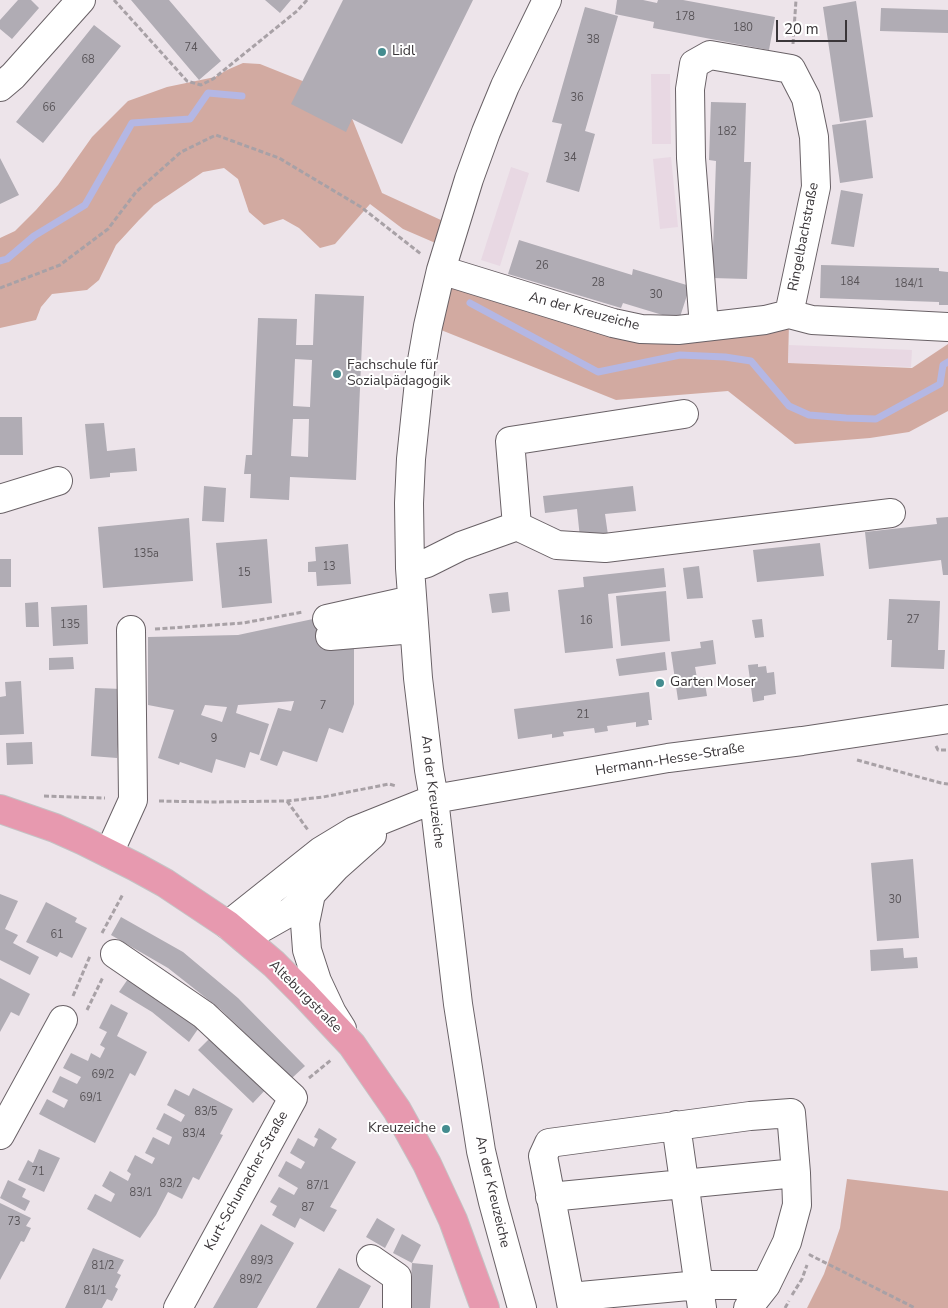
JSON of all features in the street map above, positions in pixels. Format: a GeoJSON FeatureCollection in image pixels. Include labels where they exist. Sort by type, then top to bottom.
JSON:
{"type":"FeatureCollection","features":[{"type":"Feature","properties":{"kind":"main road","name":"Alteburgstraße"},"geometry":{"type":"LineString","coordinates":[[0,809],[55,828],[109,853],[165,883],[236,932],[274,964],[305,995],[352,1045],[397,1110],[427,1164],[453,1220],[484,1308]]}},
{"type":"Feature","properties":{"kind":"street"},"geometry":{"type":"LineString","coordinates":[[0,87],[13,76],[81,0]]}},
{"type":"Feature","properties":{"kind":"street","name":"An der Kreuzeiche"},"geometry":{"type":"LineString","coordinates":[[522,1308],[493,1202],[476,1126],[458,1004],[428,761],[414,628],[410,568],[409,503],[415,413],[424,348],[441,270],[468,179],[486,132],[505,86],[547,0]]}},
{"type":"Feature","properties":{"kind":"street"},"geometry":{"type":"LineString","coordinates":[[704,326],[691,158],[690,89],[694,64],[710,55],[791,69]]}},
{"type":"Feature","properties":{"kind":"street","name":"Ringelbachstraße"},"geometry":{"type":"LineString","coordinates":[[789,314],[816,187],[814,137],[806,98],[791,69]]}},
{"type":"Feature","properties":{"kind":"street","name":"An der Kreuzeiche"},"geometry":{"type":"LineString","coordinates":[[441,270],[613,323],[641,329],[678,330],[765,320],[789,314]]}},
{"type":"Feature","properties":{"kind":"street"},"geometry":{"type":"LineString","coordinates":[[789,314],[812,320],[948,327]]}},
{"type":"Feature","properties":{"kind":"street"},"geometry":{"type":"LineString","coordinates":[[517,526],[510,441],[684,414]]}},
{"type":"Feature","properties":{"kind":"street"},"geometry":{"type":"LineString","coordinates":[[0,499],[58,482]]}},
{"type":"Feature","properties":{"kind":"street"},"geometry":{"type":"LineString","coordinates":[[410,568],[427,563],[461,546],[517,526],[557,545],[605,548],[891,513]]}},
{"type":"Feature","properties":{"kind":"street"},"geometry":{"type":"LineString","coordinates":[[412,600],[329,628],[414,628]]}},
{"type":"Feature","properties":{"kind":"street"},"geometry":{"type":"LineString","coordinates":[[109,853],[133,800],[132,630]]}},
{"type":"Feature","properties":{"kind":"street","name":"Hermann-Hesse-Straße"},"geometry":{"type":"LineString","coordinates":[[236,932],[321,851],[354,831],[434,799],[668,758],[802,741],[948,719]]}},
{"type":"Feature","properties":{"kind":"street","name":"Hermann-Hesse-Straße"},"geometry":{"type":"LineString","coordinates":[[236,932],[290,912],[311,894],[336,867],[396,815]]}},
{"type":"Feature","properties":{"kind":"street"},"geometry":{"type":"LineString","coordinates":[[311,894],[305,923],[306,943],[310,960],[332,1013],[352,1045]]}},
{"type":"Feature","properties":{"kind":"street","name":"Kurt-Schumacher-Straße"},"geometry":{"type":"LineString","coordinates":[[115,954],[204,1015],[293,1098],[178,1308]]}},
{"type":"Feature","properties":{"kind":"street"},"geometry":{"type":"LineString","coordinates":[[0,1135],[63,1020]]}},
{"type":"Feature","properties":{"kind":"street"},"geometry":{"type":"LineString","coordinates":[[748,1308],[766,1285],[787,1242],[797,1205],[791,1113],[676,1125],[549,1143],[543,1156],[571,1303],[701,1297],[766,1285]]}},
{"type":"Feature","properties":{"kind":"street"},"geometry":{"type":"LineString","coordinates":[[676,1125],[701,1297]]}},
{"type":"Feature","properties":{"kind":"street"},"geometry":{"type":"LineString","coordinates":[[550,1197],[796,1173]]}},
{"type":"Feature","properties":{"kind":"street"},"geometry":{"type":"LineString","coordinates":[[371,1259],[397,1277],[397,1308]]}},
{"type":"Feature","properties":{"kind":"path"},"geometry":{"type":"LineString","coordinates":[[114,0],[187,81],[201,85],[213,79],[307,0]]}},
{"type":"Feature","properties":{"kind":"path"},"geometry":{"type":"LineString","coordinates":[[791,69],[796,0]]}},
{"type":"Feature","properties":{"kind":"path"},"geometry":{"type":"LineString","coordinates":[[0,288],[60,265],[108,229],[136,192],[181,152],[216,135],[279,158],[296,167],[361,207],[441,270]]}},
{"type":"Feature","properties":{"kind":"path"},"geometry":{"type":"LineString","coordinates":[[132,630],[197,626]]}},
{"type":"Feature","properties":{"kind":"path"},"geometry":{"type":"LineString","coordinates":[[851,759],[948,784]]}},
{"type":"Feature","properties":{"kind":"path"},"geometry":{"type":"LineString","coordinates":[[38,796],[67,795],[133,800],[211,802],[279,801],[323,797],[389,784],[398,787]]}},
{"type":"Feature","properties":{"kind":"path"},"geometry":{"type":"LineString","coordinates":[[63,1020],[87,1010],[115,954]]}},
{"type":"Feature","properties":{"kind":"path"},"geometry":{"type":"LineString","coordinates":[[288,1094],[352,1045]]}},
{"type":"Feature","properties":{"kind":"path"},"geometry":{"type":"LineString","coordinates":[[813,1247],[810,1255],[915,1308]]}},
{"type":"Feature","properties":{"kind":"shaded area"},"geometry":{"type":"Polygon","coordinates":[[[243,63],[260,64],[345,101],[382,193],[454,226],[447,248],[403,229],[370,204],[335,244],[320,248],[299,228],[283,219],[264,225],[249,212],[238,179],[224,168],[203,172],[154,205],[116,245],[99,280],[87,290],[52,294],[41,307],[36,320],[0,328],[0,238],[15,231],[36,210],[58,185],[92,137],[128,101],[167,87],[215,77],[243,63]]]}},
{"type":"Feature","properties":{"kind":"shaded area"},"geometry":{"type":"Polygon","coordinates":[[[651,74],[670,74],[671,144],[652,144],[651,74]]]}},
{"type":"Feature","properties":{"kind":"shaded area"},"geometry":{"type":"Polygon","coordinates":[[[671,157],[678,227],[660,229],[653,159],[671,157]]]}},
{"type":"Feature","properties":{"kind":"shaded area"},"geometry":{"type":"Polygon","coordinates":[[[511,167],[529,173],[500,266],[481,260],[511,167]]]}},
{"type":"Feature","properties":{"kind":"shaded area"},"geometry":{"type":"Polygon","coordinates":[[[450,274],[584,319],[789,323],[788,363],[912,368],[948,344],[948,411],[909,432],[870,438],[795,444],[728,391],[616,400],[436,328],[450,274]]]}},
{"type":"Feature","properties":{"kind":"shaded area"},"geometry":{"type":"Polygon","coordinates":[[[789,345],[912,350],[911,367],[788,363],[789,345]]]}},
{"type":"Feature","properties":{"kind":"shaded area"},"geometry":{"type":"Polygon","coordinates":[[[847,1179],[948,1191],[948,1308],[807,1308],[824,1274],[840,1228],[847,1179]]]}},
{"type":"Feature","properties":{"kind":"building"},"geometry":{"type":"Polygon","coordinates":[[[18,0],[31,0],[39,8],[12,39],[0,29],[0,20],[18,0]]]}},
{"type":"Feature","properties":{"kind":"building"},"geometry":{"type":"Polygon","coordinates":[[[131,0],[169,0],[221,61],[199,80],[131,0]]]}},
{"type":"Feature","properties":{"kind":"building"},"geometry":{"type":"Polygon","coordinates":[[[265,0],[291,0],[280,13],[265,0]]]}},
{"type":"Feature","properties":{"kind":"building","name":"Lidl"},"geometry":{"type":"Polygon","coordinates":[[[343,0],[473,0],[402,144],[352,119],[346,132],[291,104],[343,0]]]}},
{"type":"Feature","properties":{"kind":"building"},"geometry":{"type":"Polygon","coordinates":[[[617,0],[643,0],[657,3],[658,0],[683,0],[775,17],[769,50],[653,28],[654,22],[615,14],[617,0]]]}},
{"type":"Feature","properties":{"kind":"building"},"geometry":{"type":"Polygon","coordinates":[[[856,1],[873,117],[840,122],[823,7],[856,1]]]}},
{"type":"Feature","properties":{"kind":"building"},"geometry":{"type":"Polygon","coordinates":[[[585,7],[618,16],[585,131],[595,134],[579,192],[546,182],[562,124],[552,122],[585,7]]]}},
{"type":"Feature","properties":{"kind":"building"},"geometry":{"type":"Polygon","coordinates":[[[881,8],[948,10],[948,33],[880,31],[881,8]]]}},
{"type":"Feature","properties":{"kind":"building"},"geometry":{"type":"Polygon","coordinates":[[[94,25],[121,46],[43,143],[16,122],[94,25]]]}},
{"type":"Feature","properties":{"kind":"building"},"geometry":{"type":"Polygon","coordinates":[[[711,102],[746,103],[744,162],[751,162],[747,279],[712,278],[716,161],[709,160],[711,102]]]}},
{"type":"Feature","properties":{"kind":"building"},"geometry":{"type":"Polygon","coordinates":[[[866,120],[873,178],[840,183],[832,125],[866,120]]]}},
{"type":"Feature","properties":{"kind":"building"},"geometry":{"type":"Polygon","coordinates":[[[0,158],[19,195],[0,204],[0,158]]]}},
{"type":"Feature","properties":{"kind":"building"},"geometry":{"type":"Polygon","coordinates":[[[841,190],[863,194],[854,247],[831,244],[841,190]]]}},
{"type":"Feature","properties":{"kind":"building"},"geometry":{"type":"Polygon","coordinates":[[[519,240],[632,275],[633,269],[690,286],[679,320],[623,303],[621,308],[508,274],[519,240]]]}},
{"type":"Feature","properties":{"kind":"building"},"geometry":{"type":"Polygon","coordinates":[[[821,265],[939,268],[939,271],[948,272],[948,305],[939,305],[939,302],[820,298],[821,265]]]}},
{"type":"Feature","properties":{"kind":"building"},"geometry":{"type":"Polygon","coordinates":[[[315,294],[364,296],[356,480],[290,477],[289,500],[250,498],[251,474],[244,474],[246,455],[252,455],[258,318],[297,319],[296,345],[313,345],[315,294]],[[295,359],[293,406],[310,407],[312,360],[295,359]],[[293,419],[291,456],[308,457],[309,419],[293,419]]]}},
{"type":"Feature","properties":{"kind":"building"},"geometry":{"type":"Polygon","coordinates":[[[0,417],[22,417],[23,455],[0,455],[0,417]]]}},
{"type":"Feature","properties":{"kind":"building"},"geometry":{"type":"Polygon","coordinates":[[[104,423],[107,451],[135,448],[137,471],[110,473],[110,477],[90,479],[85,424],[104,423]]]}},
{"type":"Feature","properties":{"kind":"building"},"geometry":{"type":"Polygon","coordinates":[[[204,486],[226,488],[224,522],[202,521],[204,486]]]}},
{"type":"Feature","properties":{"kind":"building"},"geometry":{"type":"Polygon","coordinates":[[[633,486],[636,511],[605,514],[608,535],[580,538],[577,509],[545,513],[543,496],[633,486]]]}},
{"type":"Feature","properties":{"kind":"building"},"geometry":{"type":"Polygon","coordinates":[[[948,517],[948,575],[943,575],[941,560],[869,569],[865,532],[937,524],[936,518],[948,517]]]}},
{"type":"Feature","properties":{"kind":"building"},"geometry":{"type":"Polygon","coordinates":[[[189,518],[193,581],[103,588],[98,527],[189,518]]]}},
{"type":"Feature","properties":{"kind":"building"},"geometry":{"type":"Polygon","coordinates":[[[267,539],[272,603],[222,608],[216,543],[267,539]]]}},
{"type":"Feature","properties":{"kind":"building"},"geometry":{"type":"Polygon","coordinates":[[[820,543],[824,576],[757,582],[753,550],[820,543]]]}},
{"type":"Feature","properties":{"kind":"building"},"geometry":{"type":"Polygon","coordinates":[[[348,544],[351,584],[317,586],[316,572],[308,572],[308,562],[316,561],[315,547],[348,544]]]}},
{"type":"Feature","properties":{"kind":"building"},"geometry":{"type":"Polygon","coordinates":[[[0,559],[11,559],[11,587],[0,587],[0,559]]]}},
{"type":"Feature","properties":{"kind":"building"},"geometry":{"type":"Polygon","coordinates":[[[699,566],[703,598],[687,599],[683,568],[699,566]]]}},
{"type":"Feature","properties":{"kind":"building"},"geometry":{"type":"Polygon","coordinates":[[[664,568],[666,587],[608,594],[613,648],[565,653],[558,590],[584,587],[583,577],[664,568]]]}},
{"type":"Feature","properties":{"kind":"building"},"geometry":{"type":"Polygon","coordinates":[[[666,591],[670,641],[621,646],[616,596],[666,591]]]}},
{"type":"Feature","properties":{"kind":"building"},"geometry":{"type":"Polygon","coordinates":[[[508,592],[510,611],[492,613],[489,594],[508,592]]]}},
{"type":"Feature","properties":{"kind":"building"},"geometry":{"type":"Polygon","coordinates":[[[889,599],[940,601],[938,650],[945,650],[944,669],[891,667],[892,640],[887,640],[889,599]]]}},
{"type":"Feature","properties":{"kind":"building"},"geometry":{"type":"Polygon","coordinates":[[[38,602],[39,627],[26,627],[25,603],[38,602]]]}},
{"type":"Feature","properties":{"kind":"building"},"geometry":{"type":"Polygon","coordinates":[[[87,605],[88,644],[53,646],[51,607],[87,605]]]}},
{"type":"Feature","properties":{"kind":"building"},"geometry":{"type":"Polygon","coordinates":[[[327,616],[332,648],[354,648],[354,704],[343,733],[329,728],[317,762],[283,751],[277,766],[260,760],[278,708],[291,711],[294,701],[238,705],[236,713],[269,724],[259,755],[250,752],[245,768],[216,759],[212,773],[180,762],[179,765],[158,758],[174,710],[148,705],[148,637],[238,635],[327,616]],[[205,705],[201,715],[222,722],[227,707],[205,705]]]}},
{"type":"Feature","properties":{"kind":"building"},"geometry":{"type":"Polygon","coordinates":[[[762,619],[764,637],[755,638],[752,620],[762,619]]]}},
{"type":"Feature","properties":{"kind":"building"},"geometry":{"type":"Polygon","coordinates":[[[713,640],[716,664],[695,667],[697,678],[704,677],[707,696],[678,700],[671,652],[701,648],[700,642],[713,640]]]}},
{"type":"Feature","properties":{"kind":"building"},"geometry":{"type":"Polygon","coordinates":[[[665,652],[667,670],[619,676],[616,659],[665,652]]]}},
{"type":"Feature","properties":{"kind":"building"},"geometry":{"type":"Polygon","coordinates":[[[73,657],[74,669],[49,670],[49,658],[73,657]]]}},
{"type":"Feature","properties":{"kind":"building"},"geometry":{"type":"Polygon","coordinates":[[[758,664],[758,667],[766,666],[767,673],[774,672],[776,694],[764,696],[764,700],[753,702],[748,665],[758,664]]]}},
{"type":"Feature","properties":{"kind":"building"},"geometry":{"type":"Polygon","coordinates":[[[21,681],[24,734],[0,735],[0,697],[6,696],[5,682],[21,681]]]}},
{"type":"Feature","properties":{"kind":"building"},"geometry":{"type":"Polygon","coordinates":[[[95,688],[122,689],[117,758],[91,756],[95,688]]]}},
{"type":"Feature","properties":{"kind":"building"},"geometry":{"type":"Polygon","coordinates":[[[649,692],[652,720],[648,720],[649,725],[636,727],[636,722],[607,726],[608,731],[595,733],[594,728],[563,732],[564,736],[552,738],[552,734],[518,739],[514,709],[649,692]]]}},
{"type":"Feature","properties":{"kind":"building"},"geometry":{"type":"Polygon","coordinates":[[[32,742],[33,764],[7,765],[6,743],[32,742]]]}},
{"type":"Feature","properties":{"kind":"building"},"geometry":{"type":"Polygon","coordinates":[[[913,859],[919,938],[877,941],[871,863],[913,859]]]}},
{"type":"Feature","properties":{"kind":"building"},"geometry":{"type":"Polygon","coordinates":[[[0,894],[18,901],[5,929],[18,935],[13,943],[39,957],[30,975],[0,960],[0,894]]]}},
{"type":"Feature","properties":{"kind":"building"},"geometry":{"type":"Polygon","coordinates":[[[46,902],[77,918],[75,922],[87,928],[72,958],[60,952],[57,957],[26,942],[46,902]]]}},
{"type":"Feature","properties":{"kind":"building"},"geometry":{"type":"Polygon","coordinates":[[[121,917],[183,952],[238,998],[305,1066],[292,1078],[220,1009],[168,968],[111,935],[121,917]]]}},
{"type":"Feature","properties":{"kind":"building"},"geometry":{"type":"Polygon","coordinates":[[[903,948],[904,958],[917,957],[918,968],[871,971],[870,950],[903,948]]]}},
{"type":"Feature","properties":{"kind":"building"},"geometry":{"type":"Polygon","coordinates":[[[130,976],[200,1026],[189,1042],[152,1012],[119,992],[130,976]]]}},
{"type":"Feature","properties":{"kind":"building"},"geometry":{"type":"Polygon","coordinates":[[[0,978],[30,994],[19,1016],[11,1012],[0,1032],[0,978]]]}},
{"type":"Feature","properties":{"kind":"building"},"geometry":{"type":"Polygon","coordinates":[[[111,1004],[128,1013],[117,1036],[147,1052],[135,1076],[130,1073],[95,1143],[39,1114],[47,1099],[64,1108],[68,1100],[52,1092],[60,1076],[77,1084],[81,1077],[63,1068],[71,1053],[88,1061],[91,1053],[100,1058],[105,1048],[100,1045],[107,1032],[99,1028],[111,1004]]]}},
{"type":"Feature","properties":{"kind":"building"},"geometry":{"type":"Polygon","coordinates":[[[212,1036],[267,1088],[253,1103],[198,1050],[212,1036]]]}},
{"type":"Feature","properties":{"kind":"building"},"geometry":{"type":"Polygon","coordinates":[[[193,1088],[233,1109],[220,1134],[223,1135],[199,1180],[193,1177],[182,1199],[168,1192],[156,1215],[140,1238],[87,1209],[95,1194],[111,1202],[115,1194],[102,1186],[110,1171],[128,1181],[131,1174],[127,1171],[135,1155],[152,1164],[155,1158],[145,1153],[153,1137],[169,1145],[172,1137],[156,1129],[164,1113],[181,1122],[185,1115],[167,1105],[175,1089],[189,1096],[193,1088]]]}},
{"type":"Feature","properties":{"kind":"building"},"geometry":{"type":"Polygon","coordinates":[[[319,1128],[337,1139],[331,1148],[356,1162],[330,1207],[337,1210],[324,1232],[300,1218],[295,1228],[272,1215],[277,1206],[270,1202],[279,1187],[294,1195],[298,1188],[278,1176],[286,1161],[301,1169],[305,1162],[290,1153],[298,1138],[314,1147],[318,1139],[314,1137],[319,1128]]]}},
{"type":"Feature","properties":{"kind":"building"},"geometry":{"type":"Polygon","coordinates":[[[39,1149],[60,1158],[44,1192],[18,1180],[28,1160],[33,1163],[39,1149]]]}},
{"type":"Feature","properties":{"kind":"building"},"geometry":{"type":"Polygon","coordinates":[[[8,1180],[26,1189],[22,1197],[30,1201],[25,1211],[0,1198],[8,1180]]]}},
{"type":"Feature","properties":{"kind":"building"},"geometry":{"type":"Polygon","coordinates":[[[0,1203],[31,1218],[26,1226],[31,1228],[24,1242],[21,1241],[0,1280],[0,1203]]]}},
{"type":"Feature","properties":{"kind":"building"},"geometry":{"type":"Polygon","coordinates":[[[377,1218],[395,1229],[385,1248],[366,1237],[377,1218]]]}},
{"type":"Feature","properties":{"kind":"building"},"geometry":{"type":"Polygon","coordinates":[[[261,1224],[294,1243],[257,1308],[213,1308],[261,1224]]]}},
{"type":"Feature","properties":{"kind":"building"},"geometry":{"type":"Polygon","coordinates":[[[402,1234],[421,1245],[412,1263],[393,1253],[402,1234]]]}},
{"type":"Feature","properties":{"kind":"building"},"geometry":{"type":"Polygon","coordinates":[[[93,1248],[124,1260],[117,1273],[121,1275],[115,1287],[118,1289],[112,1301],[107,1299],[102,1308],[65,1308],[93,1248]]]}},
{"type":"Feature","properties":{"kind":"building"},"geometry":{"type":"Polygon","coordinates":[[[412,1263],[433,1265],[430,1308],[409,1308],[412,1263]]]}},
{"type":"Feature","properties":{"kind":"building"},"geometry":{"type":"Polygon","coordinates":[[[339,1268],[371,1286],[359,1308],[316,1308],[339,1268]]]}},
{"type":"Feature","properties":{"kind":"waterway"},"geometry":{"type":"LineString","coordinates":[[0,261],[7,259],[34,236],[85,205],[132,123],[190,119],[208,93],[242,96]]}},
{"type":"Feature","properties":{"kind":"waterway"},"geometry":{"type":"LineString","coordinates":[[470,303],[598,372],[680,355],[725,357],[751,361],[789,406],[809,415],[876,419],[940,384],[943,365],[948,362]]}},
{"type":"Feature","properties":{"kind":"place","name":"Lidl"},"geometry":{"type":"Point","coordinates":[382,52]}},
{"type":"Feature","properties":{"kind":"place","name":"Fachschule für Sozialpädagogik"},"geometry":{"type":"Point","coordinates":[337,374]}},
{"type":"Feature","properties":{"kind":"place","name":"Garten Moser"},"geometry":{"type":"Point","coordinates":[660,683]}},
{"type":"Feature","properties":{"kind":"place","name":"Kreuzeiche"},"geometry":{"type":"Point","coordinates":[446,1129]}}]}
